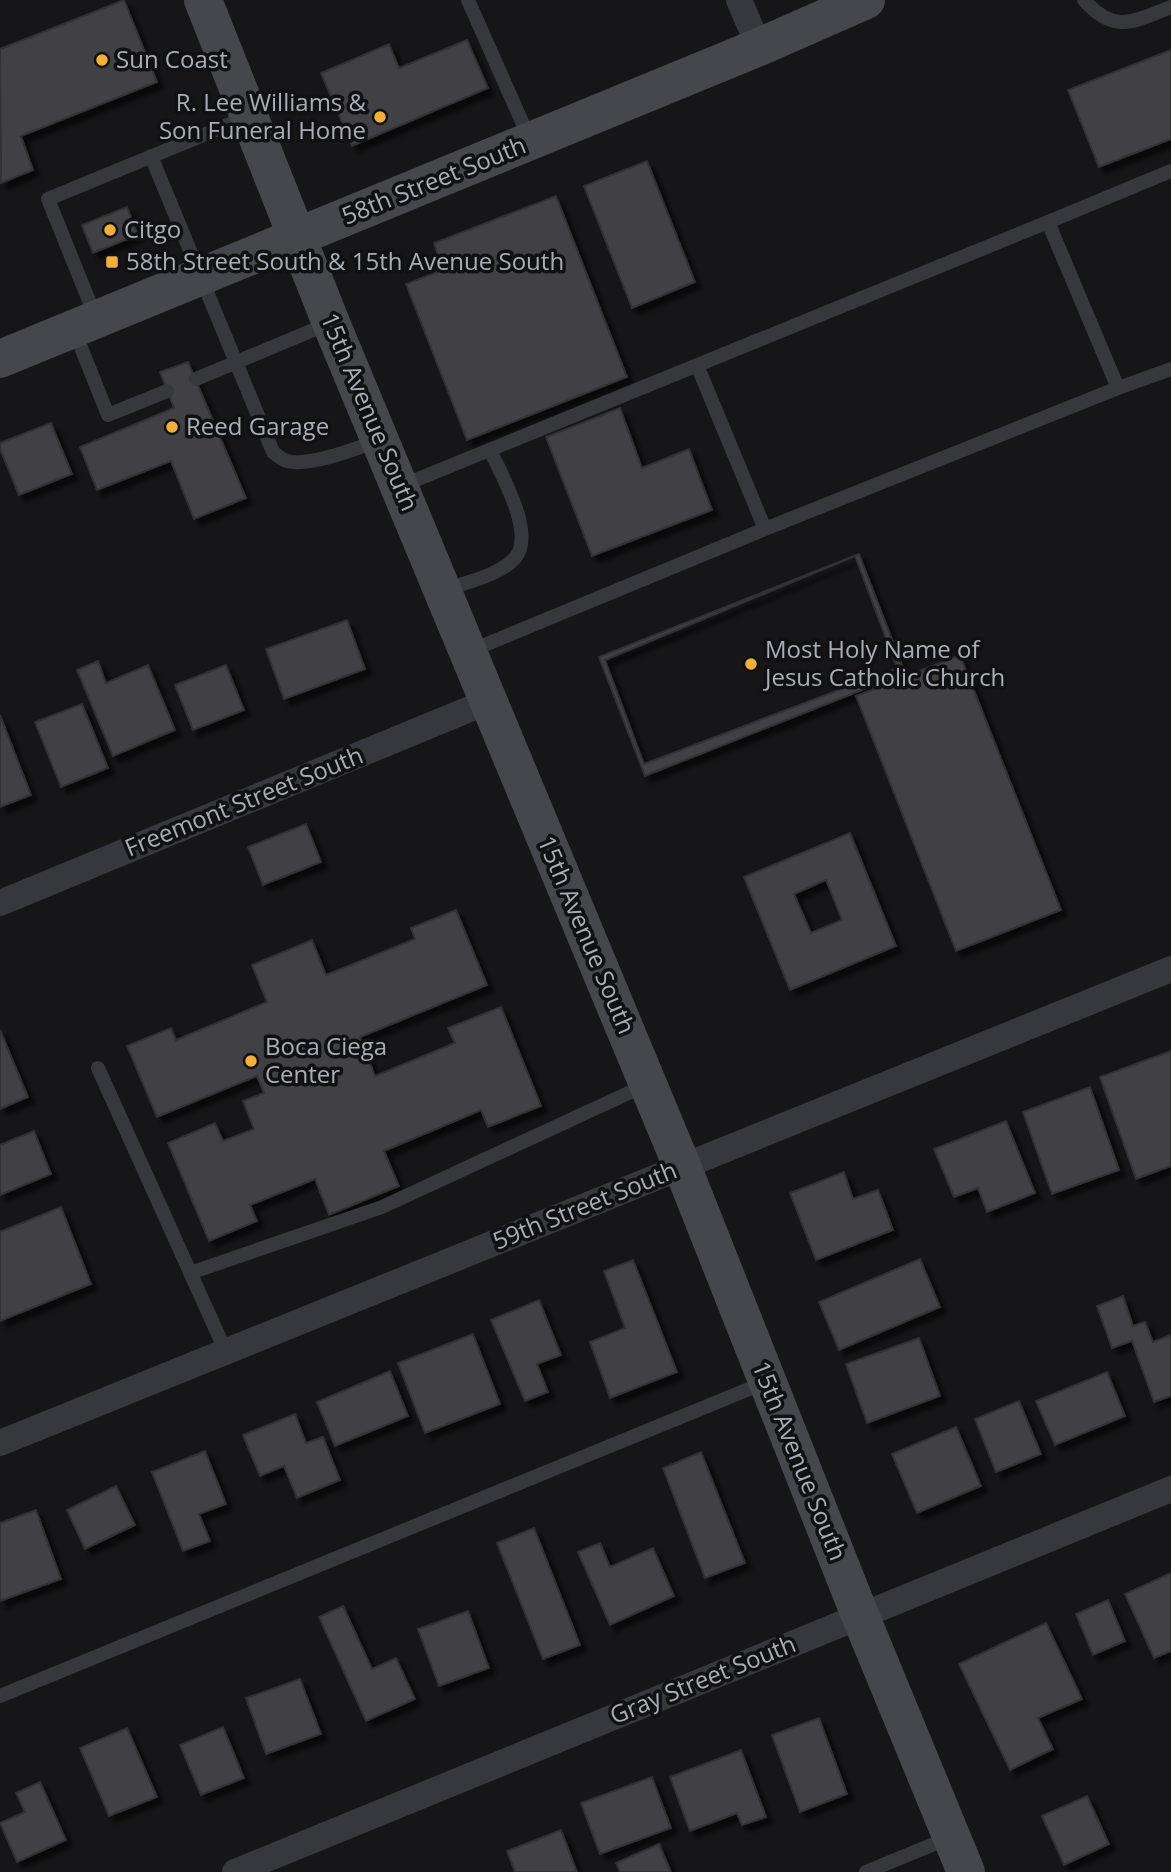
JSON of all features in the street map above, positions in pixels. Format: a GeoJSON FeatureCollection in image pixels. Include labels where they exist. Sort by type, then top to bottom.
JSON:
{"type":"FeatureCollection","features":[{"type":"Feature","properties":{"kind":"street","name":"15th Avenue South"},"geometry":{"type":"LineString","coordinates":[[203,0],[331,323],[682,1166],[860,1615],[966,1872]]}},
{"type":"Feature","properties":{"kind":"street"},"geometry":{"type":"LineString","coordinates":[[740,0],[759,47]]}},
{"type":"Feature","properties":{"kind":"street","name":"58th Street South"},"geometry":{"type":"LineString","coordinates":[[0,359],[759,47],[866,0]]}},
{"type":"Feature","properties":{"kind":"street","name":"Freemont Street South"},"geometry":{"type":"LineString","coordinates":[[0,903],[489,701]]}},
{"type":"Feature","properties":{"kind":"street","name":"59th Street South"},"geometry":{"type":"LineString","coordinates":[[0,1443],[1171,969]]}},
{"type":"Feature","properties":{"kind":"street","name":"Gray Street South"},"geometry":{"type":"LineString","coordinates":[[235,1872],[1171,1489]]}},
{"type":"Feature","properties":{"kind":"lane"},"geometry":{"type":"LineString","coordinates":[[468,0],[531,141]]}},
{"type":"Feature","properties":{"kind":"lane"},"geometry":{"type":"LineString","coordinates":[[1084,0],[1109,20],[1127,23],[1171,7]]}},
{"type":"Feature","properties":{"kind":"lane"},"geometry":{"type":"LineString","coordinates":[[167,391],[108,415],[85,324],[48,199],[248,116]]}},
{"type":"Feature","properties":{"kind":"lane"},"geometry":{"type":"LineString","coordinates":[[151,156],[274,452],[285,461],[300,463],[355,450],[380,440]]}},
{"type":"Feature","properties":{"kind":"lane"},"geometry":{"type":"LineString","coordinates":[[400,486],[1171,171]]}},
{"type":"Feature","properties":{"kind":"lane"},"geometry":{"type":"LineString","coordinates":[[1048,222],[1118,388]]}},
{"type":"Feature","properties":{"kind":"lane"},"geometry":{"type":"LineString","coordinates":[[196,379],[331,323]]}},
{"type":"Feature","properties":{"kind":"lane"},"geometry":{"type":"LineString","coordinates":[[697,365],[765,529]]}},
{"type":"Feature","properties":{"kind":"lane"},"geometry":{"type":"LineString","coordinates":[[468,652],[765,529],[1171,369]]}},
{"type":"Feature","properties":{"kind":"lane"},"geometry":{"type":"LineString","coordinates":[[443,591],[499,570],[516,557],[522,540],[518,513],[490,450]]}},
{"type":"Feature","properties":{"kind":"lane"},"geometry":{"type":"LineString","coordinates":[[98,1068],[226,1352]]}},
{"type":"Feature","properties":{"kind":"lane"},"geometry":{"type":"LineString","coordinates":[[190,1273],[382,1207],[648,1084]]}},
{"type":"Feature","properties":{"kind":"lane"},"geometry":{"type":"LineString","coordinates":[[0,1696],[768,1381]]}},
{"type":"Feature","properties":{"kind":"lane"},"geometry":{"type":"LineString","coordinates":[[866,1872],[952,1836]]}},
{"type":"Feature","properties":{"kind":"building"},"geometry":{"type":"Polygon","coordinates":[[[124,0],[157,82],[21,136],[33,170],[1,183],[0,49],[124,0]]]}},
{"type":"Feature","properties":{"kind":"building","name":"R. Lee Williams & Son Funeral Home"},"geometry":{"type":"Polygon","coordinates":[[[467,40],[488,88],[352,146],[321,73],[389,44],[399,68],[467,40]]]}},
{"type":"Feature","properties":{"kind":"building"},"geometry":{"type":"Polygon","coordinates":[[[1171,50],[1171,139],[1099,167],[1068,90],[1171,50]]]}},
{"type":"Feature","properties":{"kind":"building"},"geometry":{"type":"Polygon","coordinates":[[[647,161],[695,282],[632,308],[584,186],[647,161]]]}},
{"type":"Feature","properties":{"kind":"building"},"geometry":{"type":"Polygon","coordinates":[[[556,196],[627,377],[467,440],[406,284],[443,270],[434,243],[556,196]]]}},
{"type":"Feature","properties":{"kind":"building","name":"Citgo"},"geometry":{"type":"Polygon","coordinates":[[[127,207],[138,235],[93,253],[82,225],[127,207]]]}},
{"type":"Feature","properties":{"kind":"building","name":"Reed Garage"},"geometry":{"type":"Polygon","coordinates":[[[188,362],[246,498],[194,519],[171,461],[97,490],[80,447],[174,408],[160,372],[188,362]]]}},
{"type":"Feature","properties":{"kind":"building"},"geometry":{"type":"Polygon","coordinates":[[[620,408],[642,468],[689,449],[712,510],[592,556],[546,437],[620,408]]]}},
{"type":"Feature","properties":{"kind":"building"},"geometry":{"type":"Polygon","coordinates":[[[51,423],[72,474],[19,495],[0,443],[51,423]]]}},
{"type":"Feature","properties":{"kind":"building","name":"Most Holy Name of Jesus Catholic Church"},"geometry":{"type":"Polygon","coordinates":[[[859,554],[905,673],[645,776],[599,657],[859,554]]]}},
{"type":"Feature","properties":{"kind":"building","name":"Most Holy Name of Jesus Catholic Church"},"geometry":{"type":"Polygon","coordinates":[[[855,556],[897,668],[644,764],[605,660],[855,556]]]}},
{"type":"Feature","properties":{"kind":"building"},"geometry":{"type":"Polygon","coordinates":[[[347,620],[365,669],[284,699],[266,649],[347,620]]]}},
{"type":"Feature","properties":{"kind":"building"},"geometry":{"type":"Polygon","coordinates":[[[960,655],[1061,910],[956,951],[856,696],[960,655]]]}},
{"type":"Feature","properties":{"kind":"building"},"geometry":{"type":"Polygon","coordinates":[[[98,661],[106,683],[148,665],[175,730],[113,756],[77,670],[98,661]]]}},
{"type":"Feature","properties":{"kind":"building"},"geometry":{"type":"Polygon","coordinates":[[[226,665],[244,710],[193,730],[175,685],[226,665]]]}},
{"type":"Feature","properties":{"kind":"building"},"geometry":{"type":"Polygon","coordinates":[[[82,704],[108,768],[61,787],[35,722],[82,704]]]}},
{"type":"Feature","properties":{"kind":"building"},"geometry":{"type":"Polygon","coordinates":[[[0,715],[31,795],[0,807],[0,715]]]}},
{"type":"Feature","properties":{"kind":"building"},"geometry":{"type":"Polygon","coordinates":[[[306,824],[321,862],[263,885],[248,847],[306,824]]]}},
{"type":"Feature","properties":{"kind":"building"},"geometry":{"type":"Polygon","coordinates":[[[850,833],[896,946],[790,990],[744,877],[850,833]],[[826,880],[794,894],[811,933],[842,920],[826,880]]]}},
{"type":"Feature","properties":{"kind":"building","name":"Boca Ciega Center"},"geometry":{"type":"Polygon","coordinates":[[[456,910],[487,985],[360,1037],[375,1076],[455,1043],[448,1028],[501,1007],[541,1106],[488,1127],[481,1110],[384,1151],[399,1186],[329,1215],[315,1179],[250,1205],[257,1221],[209,1241],[168,1143],[215,1123],[223,1141],[254,1129],[243,1101],[264,1093],[257,1076],[157,1117],[127,1046],[171,1028],[176,1040],[267,1002],[252,965],[312,940],[326,975],[415,939],[411,928],[456,910]]]}},
{"type":"Feature","properties":{"kind":"building"},"geometry":{"type":"Polygon","coordinates":[[[0,1030],[28,1097],[0,1109],[0,1030]]]}},
{"type":"Feature","properties":{"kind":"building"},"geometry":{"type":"Polygon","coordinates":[[[1171,1051],[1171,1166],[1136,1179],[1100,1077],[1171,1051]]]}},
{"type":"Feature","properties":{"kind":"building"},"geometry":{"type":"Polygon","coordinates":[[[1090,1087],[1119,1170],[1052,1194],[1023,1112],[1090,1087]]]}},
{"type":"Feature","properties":{"kind":"building"},"geometry":{"type":"Polygon","coordinates":[[[1006,1121],[1035,1193],[987,1212],[978,1188],[954,1197],[934,1149],[1006,1121]]]}},
{"type":"Feature","properties":{"kind":"building"},"geometry":{"type":"Polygon","coordinates":[[[34,1131],[51,1174],[0,1195],[0,1145],[34,1131]]]}},
{"type":"Feature","properties":{"kind":"building"},"geometry":{"type":"Polygon","coordinates":[[[844,1172],[853,1199],[878,1190],[893,1230],[816,1260],[790,1193],[844,1172]]]}},
{"type":"Feature","properties":{"kind":"building"},"geometry":{"type":"Polygon","coordinates":[[[61,1207],[91,1284],[0,1321],[0,1232],[61,1207]]]}},
{"type":"Feature","properties":{"kind":"building"},"geometry":{"type":"Polygon","coordinates":[[[920,1259],[940,1307],[839,1350],[819,1302],[920,1259]]]}},
{"type":"Feature","properties":{"kind":"building"},"geometry":{"type":"Polygon","coordinates":[[[633,1260],[677,1372],[610,1398],[590,1342],[625,1328],[604,1271],[633,1260]]]}},
{"type":"Feature","properties":{"kind":"building"},"geometry":{"type":"Polygon","coordinates":[[[1123,1296],[1133,1326],[1145,1322],[1153,1342],[1171,1335],[1171,1396],[1154,1402],[1132,1341],[1112,1348],[1097,1306],[1123,1296]]]}},
{"type":"Feature","properties":{"kind":"building"},"geometry":{"type":"Polygon","coordinates":[[[539,1300],[561,1355],[537,1364],[548,1392],[525,1401],[491,1320],[539,1300]]]}},
{"type":"Feature","properties":{"kind":"building"},"geometry":{"type":"Polygon","coordinates":[[[473,1334],[500,1404],[425,1433],[398,1363],[473,1334]]]}},
{"type":"Feature","properties":{"kind":"building"},"geometry":{"type":"Polygon","coordinates":[[[919,1338],[940,1396],[867,1423],[846,1364],[919,1338]]]}},
{"type":"Feature","properties":{"kind":"building"},"geometry":{"type":"Polygon","coordinates":[[[390,1371],[408,1416],[335,1446],[317,1402],[390,1371]]]}},
{"type":"Feature","properties":{"kind":"building"},"geometry":{"type":"Polygon","coordinates":[[[1107,1372],[1125,1416],[1055,1445],[1036,1401],[1107,1372]]]}},
{"type":"Feature","properties":{"kind":"building"},"geometry":{"type":"Polygon","coordinates":[[[1019,1401],[1041,1454],[996,1472],[975,1419],[1019,1401]]]}},
{"type":"Feature","properties":{"kind":"building"},"geometry":{"type":"Polygon","coordinates":[[[295,1414],[306,1443],[323,1437],[340,1480],[297,1498],[284,1466],[260,1476],[243,1435],[295,1414]]]}},
{"type":"Feature","properties":{"kind":"building"},"geometry":{"type":"Polygon","coordinates":[[[956,1427],[981,1486],[917,1513],[892,1454],[956,1427]]]}},
{"type":"Feature","properties":{"kind":"building"},"geometry":{"type":"Polygon","coordinates":[[[205,1451],[226,1504],[199,1514],[210,1541],[183,1551],[152,1472],[205,1451]]]}},
{"type":"Feature","properties":{"kind":"building"},"geometry":{"type":"Polygon","coordinates":[[[701,1452],[745,1563],[705,1578],[663,1468],[701,1452]]]}},
{"type":"Feature","properties":{"kind":"building"},"geometry":{"type":"Polygon","coordinates":[[[116,1486],[135,1525],[85,1549],[67,1510],[116,1486]]]}},
{"type":"Feature","properties":{"kind":"building"},"geometry":{"type":"Polygon","coordinates":[[[36,1510],[61,1579],[0,1601],[0,1523],[36,1510]]]}},
{"type":"Feature","properties":{"kind":"building"},"geometry":{"type":"Polygon","coordinates":[[[534,1528],[580,1645],[543,1659],[497,1543],[534,1528]]]}},
{"type":"Feature","properties":{"kind":"building"},"geometry":{"type":"Polygon","coordinates":[[[600,1543],[610,1567],[653,1548],[674,1596],[610,1625],[578,1552],[600,1543]]]}},
{"type":"Feature","properties":{"kind":"building"},"geometry":{"type":"Polygon","coordinates":[[[1171,1573],[1171,1651],[1154,1658],[1125,1594],[1171,1573]]]}},
{"type":"Feature","properties":{"kind":"building"},"geometry":{"type":"Polygon","coordinates":[[[1108,1600],[1125,1641],[1093,1655],[1076,1614],[1108,1600]]]}},
{"type":"Feature","properties":{"kind":"building"},"geometry":{"type":"Polygon","coordinates":[[[343,1606],[372,1669],[396,1658],[415,1699],[366,1721],[319,1617],[343,1606]]]}},
{"type":"Feature","properties":{"kind":"building"},"geometry":{"type":"Polygon","coordinates":[[[468,1611],[489,1668],[439,1686],[418,1629],[468,1611]]]}},
{"type":"Feature","properties":{"kind":"building"},"geometry":{"type":"Polygon","coordinates":[[[1046,1623],[1082,1699],[1038,1718],[1053,1749],[1010,1770],[959,1664],[1046,1623]]]}},
{"type":"Feature","properties":{"kind":"building"},"geometry":{"type":"Polygon","coordinates":[[[300,1679],[321,1734],[266,1754],[246,1698],[300,1679]]]}},
{"type":"Feature","properties":{"kind":"building"},"geometry":{"type":"Polygon","coordinates":[[[819,1718],[847,1794],[800,1812],[772,1735],[819,1718]]]}},
{"type":"Feature","properties":{"kind":"building"},"geometry":{"type":"Polygon","coordinates":[[[223,1727],[244,1778],[201,1795],[180,1745],[223,1727]]]}},
{"type":"Feature","properties":{"kind":"building"},"geometry":{"type":"Polygon","coordinates":[[[127,1728],[157,1797],[109,1816],[80,1748],[127,1728]]]}},
{"type":"Feature","properties":{"kind":"building"},"geometry":{"type":"Polygon","coordinates":[[[741,1750],[766,1817],[742,1825],[737,1813],[690,1831],[670,1777],[741,1750]]]}},
{"type":"Feature","properties":{"kind":"building"},"geometry":{"type":"Polygon","coordinates":[[[652,1777],[671,1828],[600,1854],[581,1803],[652,1777]]]}},
{"type":"Feature","properties":{"kind":"building"},"geometry":{"type":"Polygon","coordinates":[[[40,1782],[66,1840],[17,1862],[0,1823],[25,1812],[16,1793],[40,1782]]]}},
{"type":"Feature","properties":{"kind":"building"},"geometry":{"type":"Polygon","coordinates":[[[1087,1796],[1109,1844],[1064,1865],[1042,1816],[1087,1796]]]}},
{"type":"Feature","properties":{"kind":"building"},"geometry":{"type":"Polygon","coordinates":[[[561,1830],[577,1872],[515,1872],[507,1851],[561,1830]]]}},
{"type":"Feature","properties":{"kind":"building"},"geometry":{"type":"Polygon","coordinates":[[[659,1844],[671,1872],[620,1872],[616,1863],[659,1844]]]}},
{"type":"Feature","properties":{"kind":"place","name":"Sun Coast"},"geometry":{"type":"Point","coordinates":[102,60]}},
{"type":"Feature","properties":{"kind":"place","name":"R. Lee Williams & Son Funeral Home"},"geometry":{"type":"Point","coordinates":[380,117]}},
{"type":"Feature","properties":{"kind":"place","name":"Citgo"},"geometry":{"type":"Point","coordinates":[110,230]}},
{"type":"Feature","properties":{"kind":"place","name":"58th Street South & 15th Avenue South"},"geometry":{"type":"Point","coordinates":[112,262]}},
{"type":"Feature","properties":{"kind":"place","name":"Reed Garage"},"geometry":{"type":"Point","coordinates":[172,427]}},
{"type":"Feature","properties":{"kind":"place","name":"Most Holy Name of Jesus Catholic Church"},"geometry":{"type":"Point","coordinates":[751,664]}},
{"type":"Feature","properties":{"kind":"place","name":"Boca Ciega Center"},"geometry":{"type":"Point","coordinates":[251,1061]}}]}
